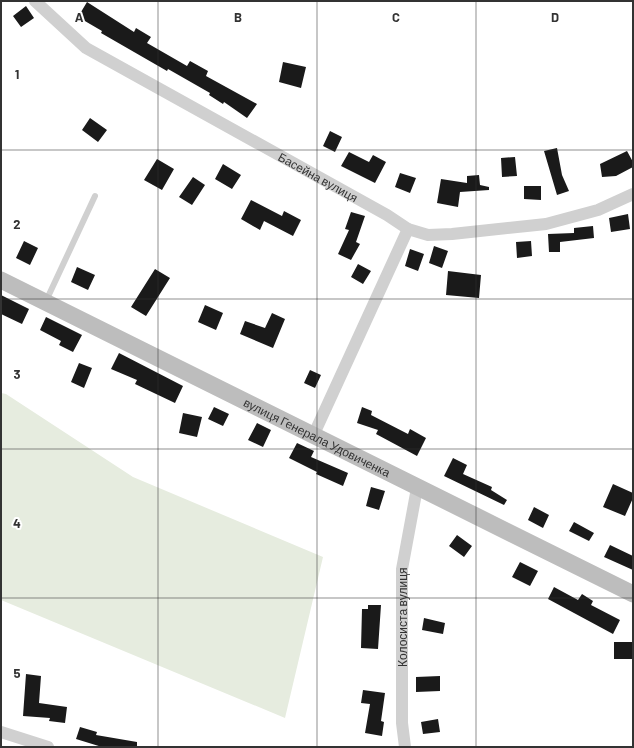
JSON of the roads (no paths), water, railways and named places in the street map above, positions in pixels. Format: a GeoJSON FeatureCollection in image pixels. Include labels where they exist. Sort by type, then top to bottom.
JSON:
{"type":"FeatureCollection","features":[{"type":"Feature","properties":{"kind":"main road","name":"вулиця Генерала Удовиченка"},"geometry":{"type":"LineString","coordinates":[[1,280],[314,434],[418,488],[633,594]]}},
{"type":"Feature","properties":{"kind":"street","name":"Басейна вулиця"},"geometry":{"type":"LineString","coordinates":[[35,1],[86,48],[387,215],[408,229],[428,235],[546,224],[598,210],[633,194]]}},
{"type":"Feature","properties":{"kind":"street"},"geometry":{"type":"LineString","coordinates":[[314,434],[408,229]]}},
{"type":"Feature","properties":{"kind":"street","name":"Колосиста вулиця"},"geometry":{"type":"LineString","coordinates":[[405,747],[402,723],[402,569],[418,488]]}},
{"type":"Feature","properties":{"kind":"street"},"geometry":{"type":"LineString","coordinates":[[1,732],[48,747]]}},
{"type":"Feature","properties":{"kind":"lane"},"geometry":{"type":"LineString","coordinates":[[46,302],[95,196]]}}]}
